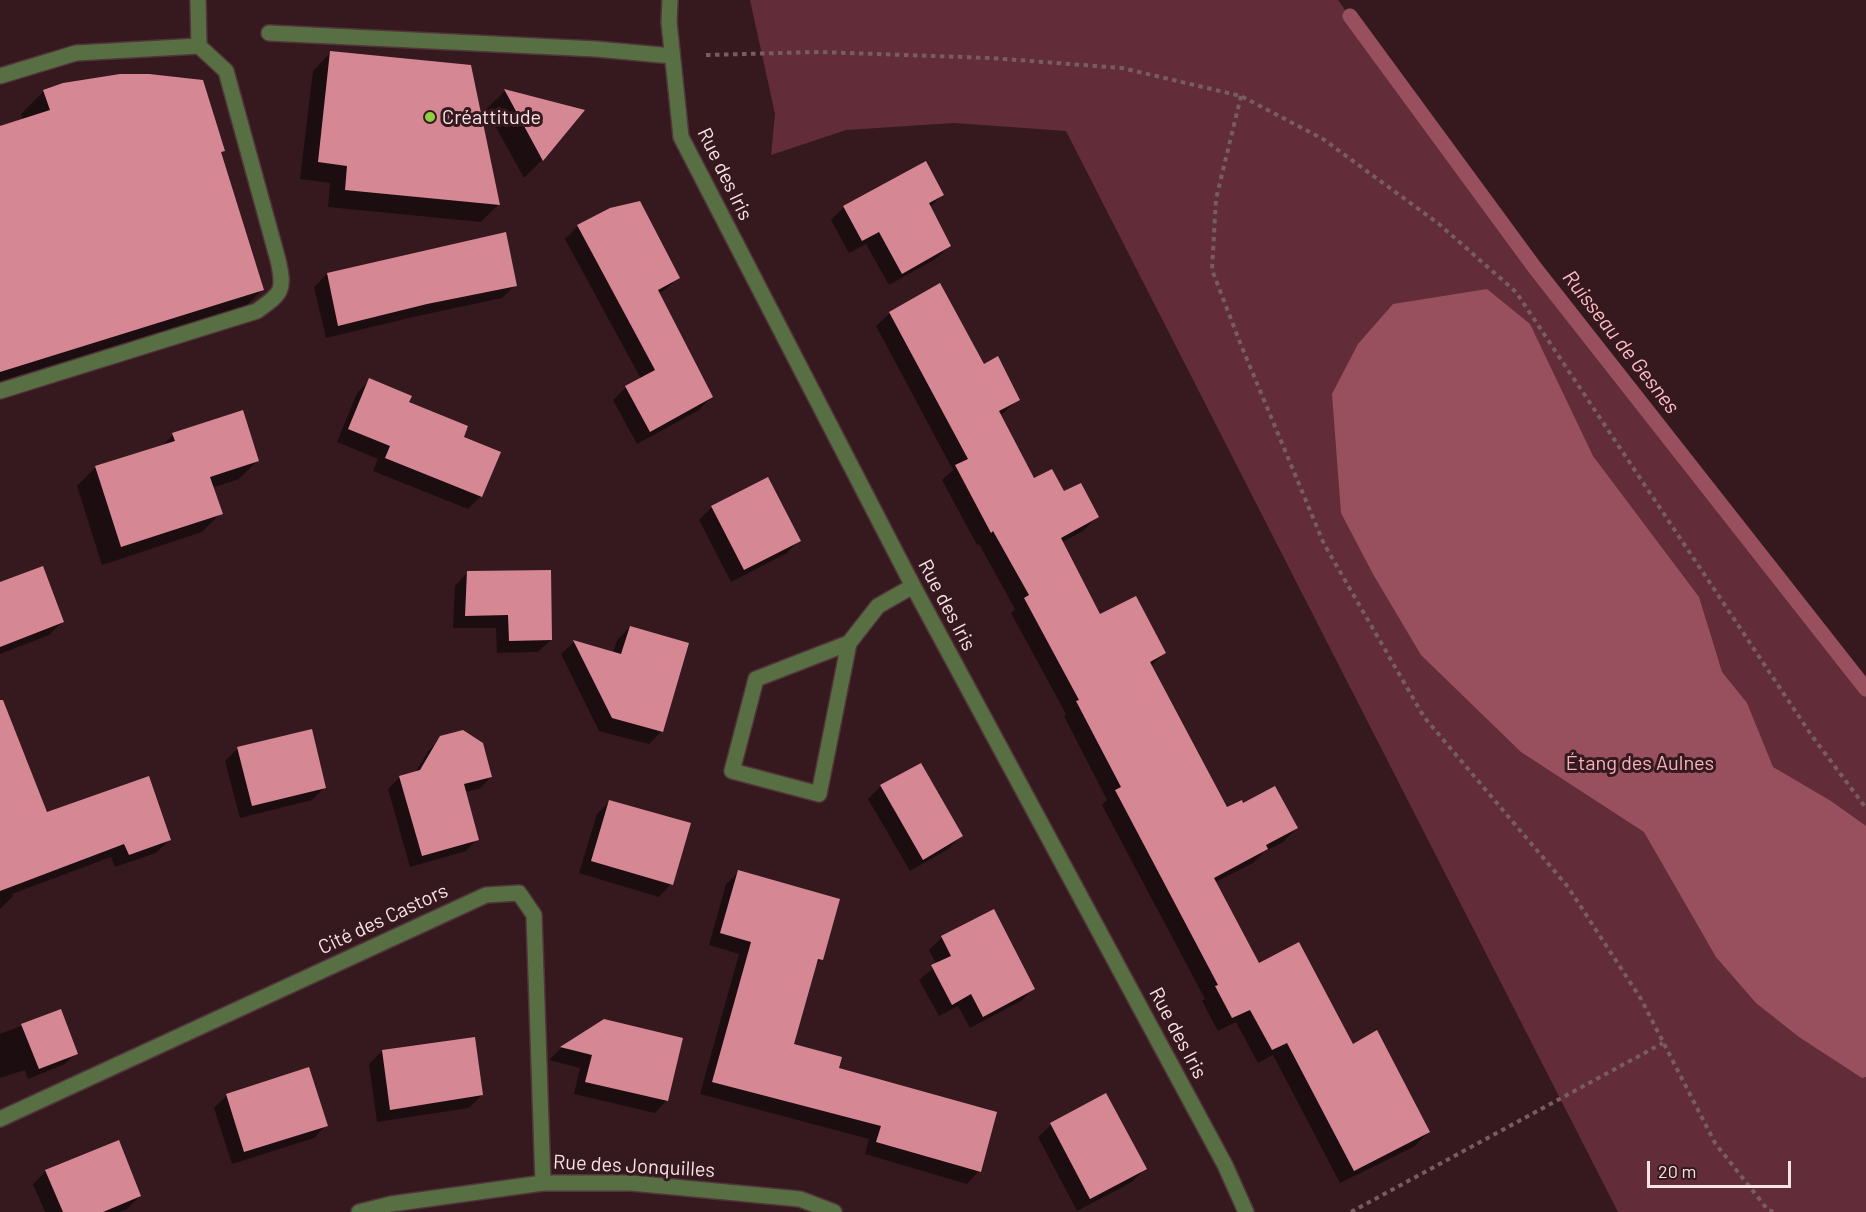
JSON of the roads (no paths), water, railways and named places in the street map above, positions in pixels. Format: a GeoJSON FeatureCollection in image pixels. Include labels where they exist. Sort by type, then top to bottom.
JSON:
{"type":"FeatureCollection","features":[{"type":"Feature","properties":{"kind":"street"},"geometry":{"type":"LineString","coordinates":[[0,391],[257,311],[276,297],[283,282],[226,71],[199,46],[198,0]]}},
{"type":"Feature","properties":{"kind":"street","name":"Rue des Iris"},"geometry":{"type":"LineString","coordinates":[[670,0],[669,22],[681,137],[913,586],[1225,1165],[1246,1212]]}},
{"type":"Feature","properties":{"kind":"street"},"geometry":{"type":"LineString","coordinates":[[270,33],[596,49],[672,56]]}},
{"type":"Feature","properties":{"kind":"street"},"geometry":{"type":"LineString","coordinates":[[0,76],[76,53],[199,46]]}},
{"type":"Feature","properties":{"kind":"street"},"geometry":{"type":"LineString","coordinates":[[849,643],[756,679],[732,771],[819,794],[849,643],[878,606],[913,586]]}},
{"type":"Feature","properties":{"kind":"street","name":"Cité des Castors"},"geometry":{"type":"LineString","coordinates":[[0,1119],[486,895],[519,892],[534,915],[543,1183]]}},
{"type":"Feature","properties":{"kind":"street","name":"Rue des Jonquilles"},"geometry":{"type":"LineString","coordinates":[[359,1212],[391,1204],[543,1183],[631,1183],[800,1199],[834,1212]]}},
{"type":"Feature","properties":{"kind":"waterway","name":"Ruisseau de Gesnes"},"geometry":{"type":"LineString","coordinates":[[1350,16],[1535,268],[1866,689]]}},
{"type":"Feature","properties":{"kind":"place","name":"Créattitude"},"geometry":{"type":"Point","coordinates":[430,117]}},
{"type":"Feature","properties":{"kind":"park label","name":"Étang des Aulnes"},"geometry":{"type":"Point","coordinates":[1640,763]}}]}
